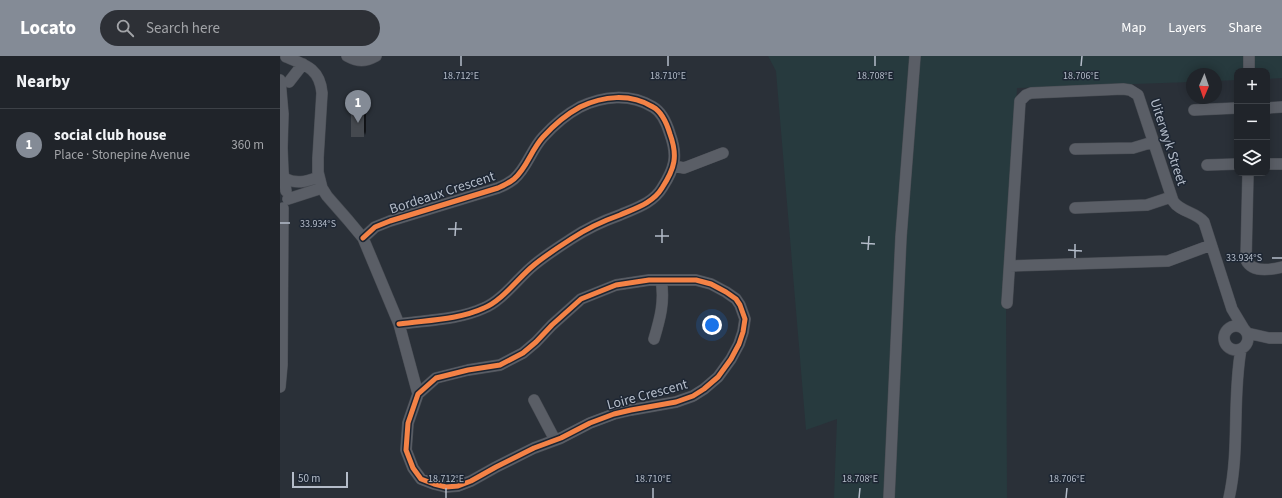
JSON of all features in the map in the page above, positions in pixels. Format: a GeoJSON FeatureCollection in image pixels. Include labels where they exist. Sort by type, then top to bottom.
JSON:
{"type":"FeatureCollection","features":[{"type":"Feature","properties":{"kind":"street"},"geometry":{"type":"LineString","coordinates":[[347,56],[362,61],[376,56]]}},
{"type":"Feature","properties":{"kind":"street"},"geometry":{"type":"LineString","coordinates":[[888,498],[901,237],[915,56]]}},
{"type":"Feature","properties":{"kind":"street"},"geometry":{"type":"LineString","coordinates":[[1249,56],[1249,68]]}},
{"type":"Feature","properties":{"kind":"street"},"geometry":{"type":"LineString","coordinates":[[286,57],[303,64],[314,71],[318,76],[321,85],[318,158],[321,183],[327,196],[363,238],[399,324],[418,394]]}},
{"type":"Feature","properties":{"kind":"street"},"geometry":{"type":"LineString","coordinates":[[280,387],[282,365],[284,195],[281,152],[285,80],[303,64]]}},
{"type":"Feature","properties":{"kind":"street","name":"Uiterwyk Street"},"geometry":{"type":"LineString","coordinates":[[1007,304],[1019,106],[1022,98],[1031,93],[1130,90],[1138,95],[1171,197],[1176,205],[1201,218],[1204,222],[1232,309],[1246,331]]}},
{"type":"Feature","properties":{"kind":"street","name":"Bordeaux Crescent"},"geometry":{"type":"LineString","coordinates":[[363,238],[375,227],[390,221],[498,188],[513,180],[522,171],[542,138],[557,124],[580,108],[596,101],[609,97],[625,97],[642,102],[654,107],[665,122],[675,147],[674,166],[657,196],[648,202],[599,224],[556,248],[534,265],[515,284],[487,307],[460,317],[399,324]]}},
{"type":"Feature","properties":{"kind":"street"},"geometry":{"type":"LineString","coordinates":[[1270,108],[1282,107]]}},
{"type":"Feature","properties":{"kind":"street"},"geometry":{"type":"LineString","coordinates":[[1194,110],[1234,108]]}},
{"type":"Feature","properties":{"kind":"street"},"geometry":{"type":"LineString","coordinates":[[1075,149],[1133,148],[1154,142]]}},
{"type":"Feature","properties":{"kind":"street"},"geometry":{"type":"LineString","coordinates":[[674,166],[680,168],[690,166],[723,153]]}},
{"type":"Feature","properties":{"kind":"street"},"geometry":{"type":"LineString","coordinates":[[1208,165],[1234,164]]}},
{"type":"Feature","properties":{"kind":"street"},"geometry":{"type":"LineString","coordinates":[[1270,164],[1282,164]]}},
{"type":"Feature","properties":{"kind":"street"},"geometry":{"type":"LineString","coordinates":[[1248,176],[1246,256],[1249,265],[1258,269],[1269,270],[1282,267]]}},
{"type":"Feature","properties":{"kind":"street"},"geometry":{"type":"LineString","coordinates":[[284,195],[289,181],[298,183],[321,183]]}},
{"type":"Feature","properties":{"kind":"street"},"geometry":{"type":"LineString","coordinates":[[284,195],[321,183]]}},
{"type":"Feature","properties":{"kind":"street"},"geometry":{"type":"LineString","coordinates":[[1075,208],[1147,205],[1171,197]]}},
{"type":"Feature","properties":{"kind":"street"},"geometry":{"type":"LineString","coordinates":[[280,240],[283,256]]}},
{"type":"Feature","properties":{"kind":"street"},"geometry":{"type":"LineString","coordinates":[[1010,266],[1168,261],[1212,246]]}},
{"type":"Feature","properties":{"kind":"street"},"geometry":{"type":"LineString","coordinates":[[654,340],[662,310],[663,291],[661,280]]}},
{"type":"Feature","properties":{"kind":"street","name":"Loire Crescent"},"geometry":{"type":"LineString","coordinates":[[661,280],[696,280],[711,284],[736,299],[743,311],[745,324],[739,344],[731,359],[718,377],[692,396],[676,402],[648,406],[614,414],[590,423],[555,440],[534,448],[471,481],[458,486],[434,484],[421,479],[413,468],[406,450],[408,423],[418,394],[436,378],[468,370],[500,365],[523,353],[581,299],[616,285],[661,280]]}},
{"type":"Feature","properties":{"kind":"street"},"geometry":{"type":"LineString","coordinates":[[1232,309],[1224,339],[1237,369]]}},
{"type":"Feature","properties":{"kind":"street"},"geometry":{"type":"LineString","coordinates":[[1227,330],[1238,326],[1246,331],[1269,338],[1282,338]]}},
{"type":"Feature","properties":{"kind":"street"},"geometry":{"type":"LineString","coordinates":[[1229,498],[1234,467],[1237,369],[1243,347],[1248,337],[1246,331]]}},
{"type":"Feature","properties":{"kind":"street"},"geometry":{"type":"LineString","coordinates":[[1228,348],[1236,350],[1269,338]]}},
{"type":"Feature","properties":{"kind":"street"},"geometry":{"type":"LineString","coordinates":[[534,400],[555,440]]}},
{"type":"Feature","properties":{"kind":"green space"},"geometry":{"type":"Polygon","coordinates":[[[768,56],[1244,56],[1244,68],[1234,68],[1234,80],[1222,81],[1222,68],[1186,68],[1186,82],[1017,88],[1006,304],[1007,498],[834,498],[837,419],[806,430],[776,71],[768,56]]]}},
{"type":"Feature","properties":{"kind":"green space"},"geometry":{"type":"Polygon","coordinates":[[[1252,56],[1282,56],[1282,78],[1270,79],[1270,68],[1252,68],[1252,56]]]}},
{"type":"Feature","properties":{"kind":"building"},"geometry":{"type":"Polygon","coordinates":[[[351,108],[364,108],[364,137],[351,137],[351,108]]]}},
{"type":"Feature","properties":{"kind":"cycle path"},"geometry":{"type":"LineString","coordinates":[[363,238],[375,227],[390,221],[498,188],[508,183],[518,175],[539,142],[560,120],[589,103],[607,98],[626,98],[635,100],[656,109],[662,115],[667,126],[674,149],[674,162],[670,174],[654,198],[638,207],[583,232],[552,251],[528,270],[491,305],[464,315],[399,324]]}},
{"type":"Feature","properties":{"kind":"cycle path"},"geometry":{"type":"LineString","coordinates":[[649,280],[696,280],[711,284],[736,299],[745,319],[743,332],[739,344],[731,359],[718,377],[693,396],[676,402],[614,414],[590,423],[561,438],[534,448],[471,481],[458,486],[446,487],[421,479],[413,468],[406,450],[408,423],[418,394],[436,378],[468,370],[500,365],[523,353],[581,299],[616,285],[649,280]]}},
{"type":"Feature","properties":{"kind":"place","name":"social club house"},"geometry":{"type":"Point","coordinates":[358,123]}}]}
